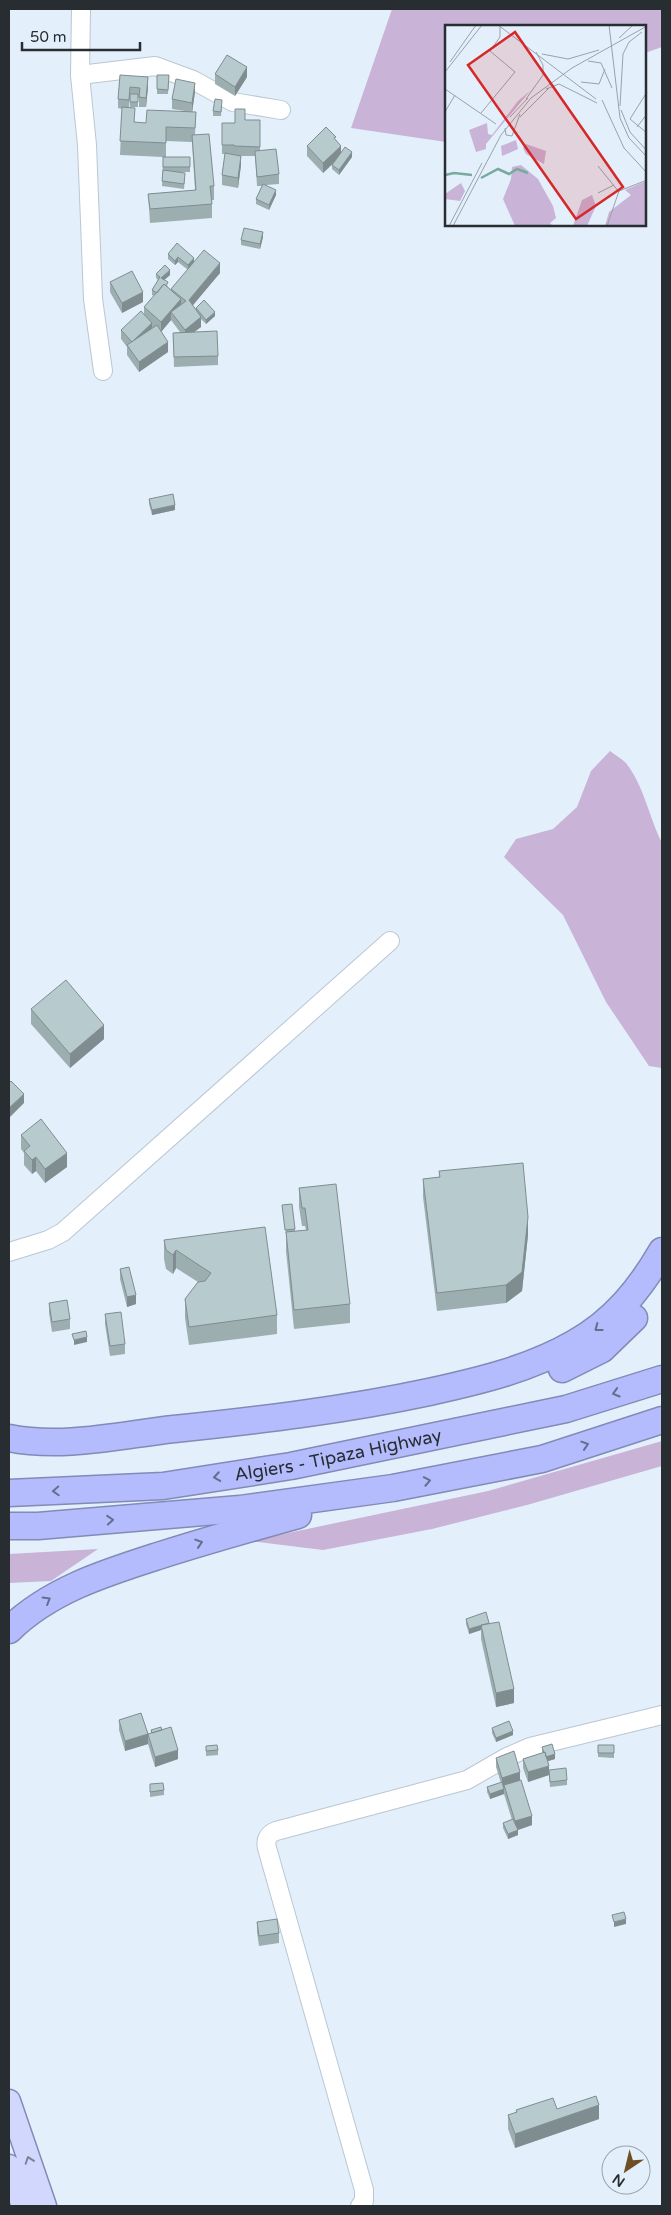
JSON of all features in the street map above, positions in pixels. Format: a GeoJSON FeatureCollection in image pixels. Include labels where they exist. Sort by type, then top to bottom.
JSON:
{"type":"FeatureCollection","features":[{"type":"Feature","properties":{"kind":"highway"},"geometry":{"type":"LineString","coordinates":[[9,1438],[43,1442],[67,1442],[257,1420],[374,1402],[485,1379],[539,1361],[589,1334],[628,1300],[650,1272],[662,1251]]}},
{"type":"Feature","properties":{"kind":"highway"},"geometry":{"type":"LineString","coordinates":[[9,1452],[33,1456],[61,1455],[266,1436],[368,1419],[542,1379],[602,1349],[638,1313],[662,1281]]}},
{"type":"Feature","properties":{"kind":"highway","name":"Algiers - Tipaza Highway"},"geometry":{"type":"LineString","coordinates":[[9,1493],[163,1486],[291,1466],[566,1409],[662,1379]]}},
{"type":"Feature","properties":{"kind":"highway","name":"Algiers - Tipaza Highway"},"geometry":{"type":"LineString","coordinates":[[9,1526],[38,1526],[240,1509],[394,1488],[542,1459],[662,1420]]}},
{"type":"Feature","properties":{"kind":"highway"},"geometry":{"type":"LineString","coordinates":[[9,1630],[25,1614],[58,1594],[92,1578],[209,1540],[394,1488]]}},
{"type":"Feature","properties":{"kind":"main road"},"geometry":{"type":"LineString","coordinates":[[9,2101],[45,2206]]}},
{"type":"Feature","properties":{"kind":"main road"},"geometry":{"type":"LineString","coordinates":[[9,2166],[23,2206]]}},
{"type":"Feature","properties":{"kind":"street"},"geometry":{"type":"LineString","coordinates":[[81,9],[80,75],[87,145],[94,299],[103,370]]}},
{"type":"Feature","properties":{"kind":"street"},"geometry":{"type":"LineString","coordinates":[[80,75],[155,66],[193,80],[233,102],[281,110]]}},
{"type":"Feature","properties":{"kind":"street"},"geometry":{"type":"LineString","coordinates":[[9,1252],[48,1240],[63,1232],[390,941]]}},
{"type":"Feature","properties":{"kind":"street"},"geometry":{"type":"LineString","coordinates":[[360,2206],[364,2201],[364,2190],[267,1848],[266,1844],[269,1836],[276,1831],[467,1780],[530,1746],[662,1715]]}},
{"type":"Feature","properties":{"kind":"shaded area"},"geometry":{"type":"Polygon","coordinates":[[[392,9],[662,9],[662,47],[646,53],[646,25],[445,25],[445,142],[351,128],[392,9]]]}},
{"type":"Feature","properties":{"kind":"shaded area"},"geometry":{"type":"Polygon","coordinates":[[[610,751],[626,763],[632,772],[662,843],[662,1068],[649,1066],[606,1002],[563,915],[504,857],[516,839],[553,829],[577,807],[591,771],[610,751]]]}},
{"type":"Feature","properties":{"kind":"shaded area"},"geometry":{"type":"Polygon","coordinates":[[[662,1441],[662,1466],[527,1505],[432,1529],[323,1550],[250,1541],[488,1491],[662,1441]]]}},
{"type":"Feature","properties":{"kind":"shaded area"},"geometry":{"type":"Polygon","coordinates":[[[98,1549],[51,1581],[9,1583],[9,1554],[98,1549]]]}},
{"type":"Feature","properties":{"kind":"building"},"geometry":{"type":"Polygon","coordinates":[[[227,55],[247,67],[235,87],[215,74],[227,55]]]}},
{"type":"Feature","properties":{"kind":"building"},"geometry":{"type":"Polygon","coordinates":[[[120,75],[148,77],[146,98],[139,97],[140,88],[130,87],[129,100],[118,99],[120,75]]]}},
{"type":"Feature","properties":{"kind":"building"},"geometry":{"type":"Polygon","coordinates":[[[157,75],[169,75],[168,90],[157,89],[157,75]]]}},
{"type":"Feature","properties":{"kind":"building"},"geometry":{"type":"Polygon","coordinates":[[[176,79],[195,83],[192,103],[172,99],[176,79]]]}},
{"type":"Feature","properties":{"kind":"building"},"geometry":{"type":"Polygon","coordinates":[[[130,94],[138,94],[138,102],[130,102],[130,94]]]}},
{"type":"Feature","properties":{"kind":"building"},"geometry":{"type":"Polygon","coordinates":[[[215,99],[222,100],[221,112],[213,111],[215,99]]]}},
{"type":"Feature","properties":{"kind":"building"},"geometry":{"type":"Polygon","coordinates":[[[122,107],[135,108],[134,122],[146,123],[147,110],[196,112],[195,128],[166,127],[166,143],[120,141],[122,107]]]}},
{"type":"Feature","properties":{"kind":"building"},"geometry":{"type":"Polygon","coordinates":[[[235,109],[245,109],[245,120],[260,120],[260,147],[222,145],[222,123],[235,123],[235,109]]]}},
{"type":"Feature","properties":{"kind":"building"},"geometry":{"type":"Polygon","coordinates":[[[326,127],[336,137],[334,138],[341,146],[323,163],[307,146],[326,127]]]}},
{"type":"Feature","properties":{"kind":"building"},"geometry":{"type":"Polygon","coordinates":[[[209,134],[214,186],[210,186],[212,204],[150,209],[148,194],[196,190],[192,135],[209,134]]]}},
{"type":"Feature","properties":{"kind":"building"},"geometry":{"type":"Polygon","coordinates":[[[345,147],[352,152],[339,170],[332,165],[345,147]]]}},
{"type":"Feature","properties":{"kind":"building"},"geometry":{"type":"Polygon","coordinates":[[[276,149],[279,174],[257,177],[255,151],[276,149]]]}},
{"type":"Feature","properties":{"kind":"building"},"geometry":{"type":"Polygon","coordinates":[[[225,153],[241,156],[238,178],[222,175],[225,153]]]}},
{"type":"Feature","properties":{"kind":"building"},"geometry":{"type":"Polygon","coordinates":[[[163,157],[190,157],[190,167],[163,167],[163,157]]]}},
{"type":"Feature","properties":{"kind":"building"},"geometry":{"type":"Polygon","coordinates":[[[163,170],[185,173],[184,184],[162,181],[163,170]]]}},
{"type":"Feature","properties":{"kind":"building"},"geometry":{"type":"Polygon","coordinates":[[[263,184],[276,190],[269,205],[256,199],[263,184]]]}},
{"type":"Feature","properties":{"kind":"building"},"geometry":{"type":"Polygon","coordinates":[[[244,228],[263,232],[260,244],[241,240],[244,228]]]}},
{"type":"Feature","properties":{"kind":"building"},"geometry":{"type":"Polygon","coordinates":[[[177,243],[194,258],[188,265],[178,257],[175,261],[168,254],[177,243]]]}},
{"type":"Feature","properties":{"kind":"building"},"geometry":{"type":"Polygon","coordinates":[[[204,250],[220,263],[189,300],[201,317],[185,330],[171,312],[186,301],[171,289],[204,250]]]}},
{"type":"Feature","properties":{"kind":"building"},"geometry":{"type":"Polygon","coordinates":[[[165,265],[170,270],[161,278],[168,282],[157,293],[152,290],[160,277],[156,274],[165,265]]]}},
{"type":"Feature","properties":{"kind":"building"},"geometry":{"type":"Polygon","coordinates":[[[132,271],[143,292],[122,303],[110,282],[132,271]]]}},
{"type":"Feature","properties":{"kind":"building"},"geometry":{"type":"Polygon","coordinates":[[[164,284],[181,299],[161,322],[144,307],[164,284]]]}},
{"type":"Feature","properties":{"kind":"building"},"geometry":{"type":"Polygon","coordinates":[[[204,300],[215,312],[206,320],[196,308],[204,300]]]}},
{"type":"Feature","properties":{"kind":"building"},"geometry":{"type":"Polygon","coordinates":[[[141,311],[152,323],[132,342],[121,330],[141,311]]]}},
{"type":"Feature","properties":{"kind":"building"},"geometry":{"type":"Polygon","coordinates":[[[157,325],[168,342],[139,362],[127,345],[157,325]]]}},
{"type":"Feature","properties":{"kind":"building"},"geometry":{"type":"Polygon","coordinates":[[[217,331],[218,356],[174,357],[173,333],[217,331]]]}},
{"type":"Feature","properties":{"kind":"building"},"geometry":{"type":"Polygon","coordinates":[[[173,494],[175,505],[152,510],[149,499],[173,494]]]}},
{"type":"Feature","properties":{"kind":"building"},"geometry":{"type":"Polygon","coordinates":[[[66,980],[104,1025],[70,1054],[31,1009],[66,980]]]}},
{"type":"Feature","properties":{"kind":"building"},"geometry":{"type":"Polygon","coordinates":[[[11,1081],[24,1094],[9,1108],[9,1083],[11,1081]]]}},
{"type":"Feature","properties":{"kind":"building"},"geometry":{"type":"Polygon","coordinates":[[[41,1119],[67,1153],[45,1169],[36,1157],[32,1160],[24,1151],[30,1146],[21,1135],[41,1119]]]}},
{"type":"Feature","properties":{"kind":"building"},"geometry":{"type":"Polygon","coordinates":[[[523,1163],[528,1217],[522,1272],[506,1285],[437,1293],[423,1179],[440,1177],[439,1171],[523,1163]]]}},
{"type":"Feature","properties":{"kind":"building"},"geometry":{"type":"Polygon","coordinates":[[[336,1184],[350,1304],[294,1310],[286,1232],[308,1230],[305,1208],[302,1208],[299,1188],[336,1184]]]}},
{"type":"Feature","properties":{"kind":"building"},"geometry":{"type":"Polygon","coordinates":[[[292,1204],[295,1229],[285,1230],[282,1205],[292,1204]]]}},
{"type":"Feature","properties":{"kind":"building"},"geometry":{"type":"Polygon","coordinates":[[[265,1227],[277,1315],[189,1327],[185,1299],[198,1282],[205,1281],[211,1273],[176,1250],[173,1255],[166,1250],[164,1240],[265,1227]]]}},
{"type":"Feature","properties":{"kind":"building"},"geometry":{"type":"Polygon","coordinates":[[[129,1267],[136,1295],[127,1297],[120,1269],[129,1267]]]}},
{"type":"Feature","properties":{"kind":"building"},"geometry":{"type":"Polygon","coordinates":[[[67,1300],[70,1319],[52,1322],[49,1303],[67,1300]]]}},
{"type":"Feature","properties":{"kind":"building"},"geometry":{"type":"Polygon","coordinates":[[[121,1312],[125,1344],[110,1346],[105,1314],[121,1312]]]}},
{"type":"Feature","properties":{"kind":"building"},"geometry":{"type":"Polygon","coordinates":[[[86,1331],[87,1337],[74,1340],[72,1334],[86,1331]]]}},
{"type":"Feature","properties":{"kind":"building"},"geometry":{"type":"Polygon","coordinates":[[[486,1612],[489,1623],[469,1629],[466,1619],[486,1612]]]}},
{"type":"Feature","properties":{"kind":"building"},"geometry":{"type":"Polygon","coordinates":[[[499,1622],[514,1689],[496,1693],[481,1625],[499,1622]]]}},
{"type":"Feature","properties":{"kind":"building"},"geometry":{"type":"Polygon","coordinates":[[[141,1713],[148,1734],[125,1741],[119,1720],[141,1713]]]}},
{"type":"Feature","properties":{"kind":"building"},"geometry":{"type":"Polygon","coordinates":[[[509,1721],[513,1731],[496,1738],[492,1728],[509,1721]]]}},
{"type":"Feature","properties":{"kind":"building"},"geometry":{"type":"Polygon","coordinates":[[[161,1727],[162,1730],[152,1733],[151,1730],[161,1727]]]}},
{"type":"Feature","properties":{"kind":"building"},"geometry":{"type":"Polygon","coordinates":[[[171,1727],[178,1750],[155,1757],[148,1734],[171,1727]]]}},
{"type":"Feature","properties":{"kind":"building"},"geometry":{"type":"Polygon","coordinates":[[[552,1744],[555,1754],[546,1757],[542,1747],[552,1744]]]}},
{"type":"Feature","properties":{"kind":"building"},"geometry":{"type":"Polygon","coordinates":[[[217,1745],[218,1750],[206,1751],[206,1746],[217,1745]]]}},
{"type":"Feature","properties":{"kind":"building"},"geometry":{"type":"Polygon","coordinates":[[[598,1745],[614,1745],[614,1753],[598,1753],[598,1745]]]}},
{"type":"Feature","properties":{"kind":"building"},"geometry":{"type":"Polygon","coordinates":[[[514,1751],[520,1772],[502,1778],[496,1758],[514,1751]]]}},
{"type":"Feature","properties":{"kind":"building"},"geometry":{"type":"Polygon","coordinates":[[[545,1752],[549,1766],[528,1772],[523,1759],[545,1752]]]}},
{"type":"Feature","properties":{"kind":"building"},"geometry":{"type":"Polygon","coordinates":[[[566,1768],[567,1780],[550,1782],[549,1770],[566,1768]]]}},
{"type":"Feature","properties":{"kind":"building"},"geometry":{"type":"Polygon","coordinates":[[[521,1780],[532,1816],[515,1821],[504,1785],[521,1780]]]}},
{"type":"Feature","properties":{"kind":"building"},"geometry":{"type":"Polygon","coordinates":[[[502,1782],[504,1789],[490,1794],[487,1787],[502,1782]]]}},
{"type":"Feature","properties":{"kind":"building"},"geometry":{"type":"Polygon","coordinates":[[[163,1783],[164,1790],[150,1792],[150,1784],[163,1783]]]}},
{"type":"Feature","properties":{"kind":"building"},"geometry":{"type":"Polygon","coordinates":[[[513,1819],[518,1830],[508,1834],[503,1823],[513,1819]]]}},
{"type":"Feature","properties":{"kind":"building"},"geometry":{"type":"Polygon","coordinates":[[[624,1912],[626,1919],[614,1922],[612,1915],[624,1912]]]}},
{"type":"Feature","properties":{"kind":"building"},"geometry":{"type":"Polygon","coordinates":[[[277,1919],[279,1933],[259,1936],[257,1922],[277,1919]]]}},
{"type":"Feature","properties":{"kind":"building"},"geometry":{"type":"Polygon","coordinates":[[[596,2096],[599,2105],[515,2134],[508,2115],[517,2112],[516,2110],[553,2098],[557,2109],[596,2096]]]}}]}
